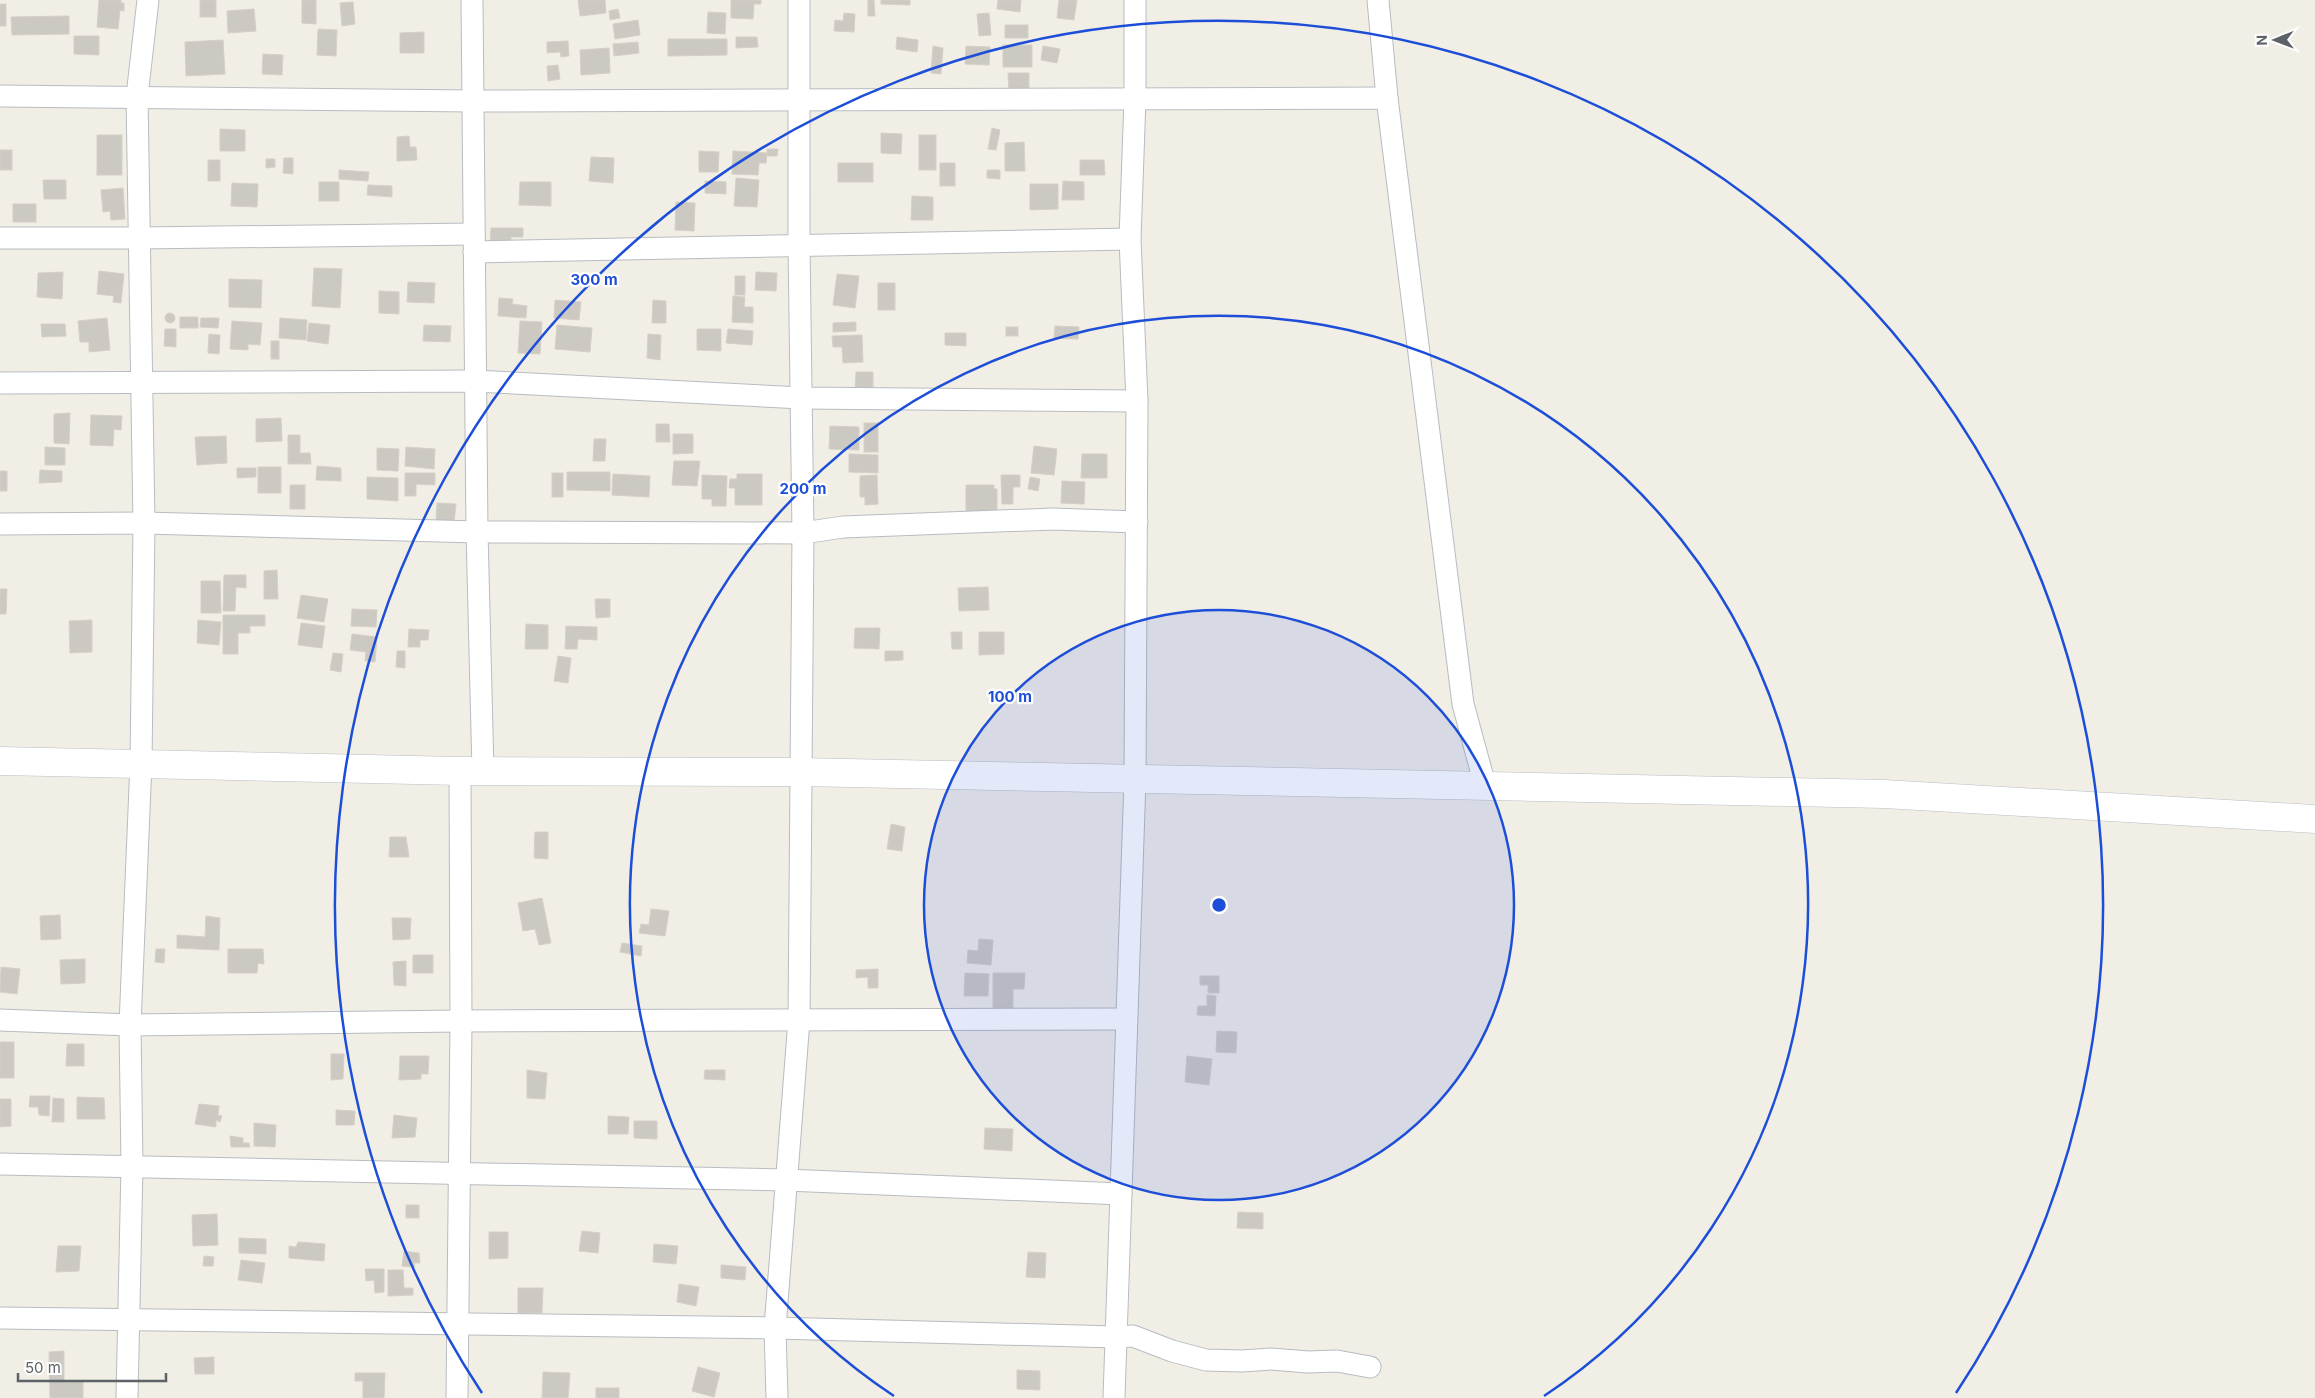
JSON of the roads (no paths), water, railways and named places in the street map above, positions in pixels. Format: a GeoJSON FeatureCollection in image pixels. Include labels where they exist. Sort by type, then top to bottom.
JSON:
{"type":"FeatureCollection","features":[{"type":"Feature","properties":{"kind":"street"},"geometry":{"type":"LineString","coordinates":[[127,1398],[132,1166],[130,1025],[141,763],[144,523],[137,96],[148,0]]}},
{"type":"Feature","properties":{"kind":"street"},"geometry":{"type":"LineString","coordinates":[[457,1398],[461,1021],[471,771],[477,532],[472,0]]}},
{"type":"Feature","properties":{"kind":"street"},"geometry":{"type":"LineString","coordinates":[[777,1398],[775,1328],[799,1020],[803,533],[799,245],[799,0]]}},
{"type":"Feature","properties":{"kind":"street"},"geometry":{"type":"LineString","coordinates":[[1114,1398],[1134,780],[1137,401],[1130,239],[1135,99],[1135,0]]}},
{"type":"Feature","properties":{"kind":"street"},"geometry":{"type":"LineString","coordinates":[[1378,0],[1386,98],[1463,704],[1484,785]]}},
{"type":"Feature","properties":{"kind":"street"},"geometry":{"type":"LineString","coordinates":[[0,96],[473,101],[1386,98]]}},
{"type":"Feature","properties":{"kind":"street"},"geometry":{"type":"LineString","coordinates":[[0,238],[799,245],[1130,239]]}},
{"type":"Feature","properties":{"kind":"street"},"geometry":{"type":"LineString","coordinates":[[0,383],[475,381],[802,398],[1137,401]]}},
{"type":"Feature","properties":{"kind":"street"},"geometry":{"type":"LineString","coordinates":[[0,524],[144,523],[477,532],[803,533],[843,527],[1043,520],[1137,522]]}},
{"type":"Feature","properties":{"kind":"street"},"geometry":{"type":"LineString","coordinates":[[0,761],[471,771],[800,772],[1884,794],[2315,819]]}},
{"type":"Feature","properties":{"kind":"street"},"geometry":{"type":"LineString","coordinates":[[0,1020],[130,1025],[461,1021],[1126,1019]]}},
{"type":"Feature","properties":{"kind":"street"},"geometry":{"type":"LineString","coordinates":[[0,1164],[786,1180],[1121,1194]]}},
{"type":"Feature","properties":{"kind":"street"},"geometry":{"type":"LineString","coordinates":[[0,1318],[775,1328],[1133,1336],[1172,1351],[1206,1360],[1337,1361],[1370,1367]]}}]}
